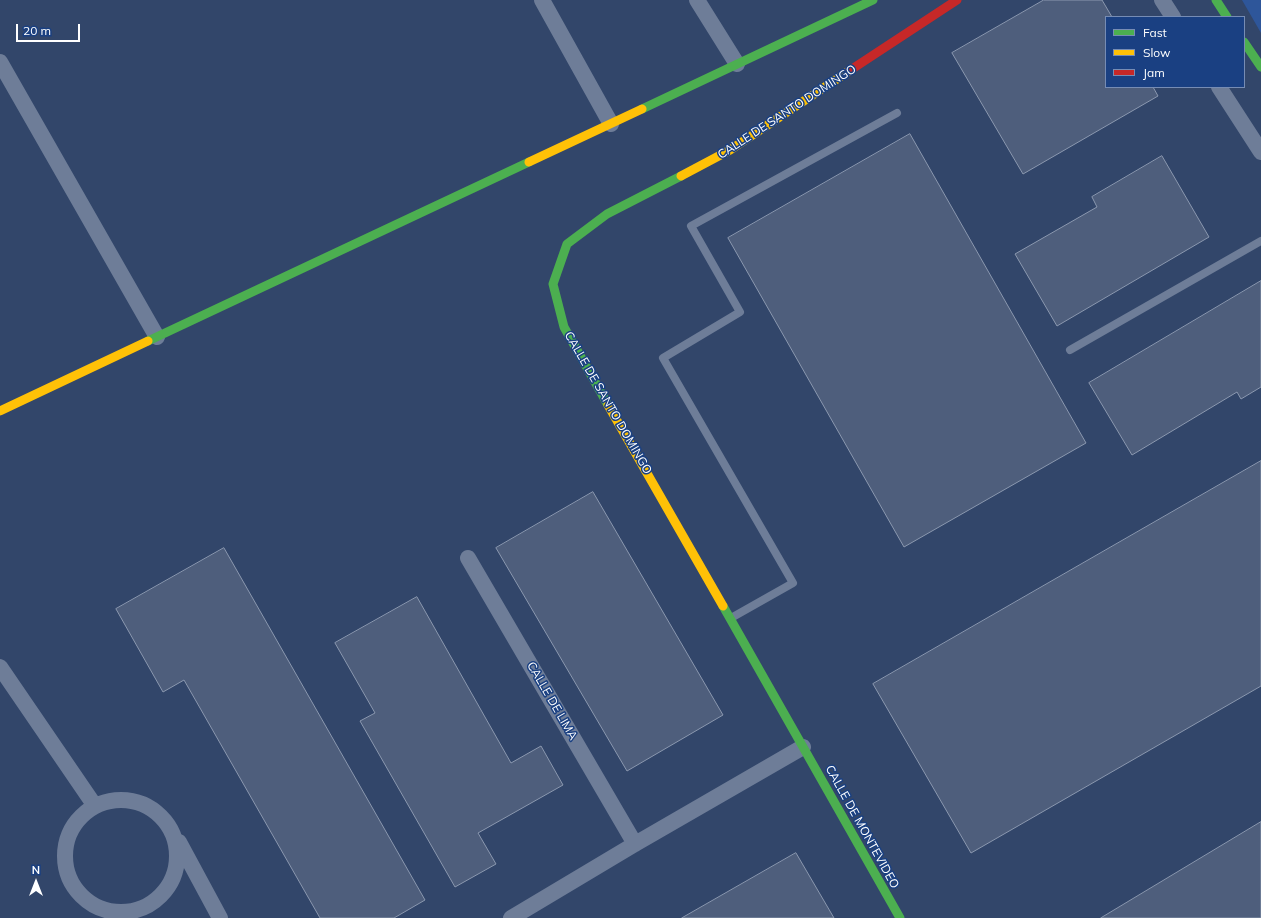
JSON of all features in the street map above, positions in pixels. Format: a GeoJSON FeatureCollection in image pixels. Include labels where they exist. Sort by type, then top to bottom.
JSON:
{"type":"FeatureCollection","features":[{"type":"Feature","properties":{"kind":"main road"},"geometry":{"type":"LineString","coordinates":[[0,411],[873,0]]}},
{"type":"Feature","properties":{"kind":"main road","name":"CALLE DE SANTO DOMINGO"},"geometry":{"type":"LineString","coordinates":[[804,747],[564,327],[553,284],[567,244],[607,214],[730,150],[958,0]]}},
{"type":"Feature","properties":{"kind":"main road"},"geometry":{"type":"LineString","coordinates":[[1216,0],[1226,16]]}},
{"type":"Feature","properties":{"kind":"main road"},"geometry":{"type":"LineString","coordinates":[[1245,43],[1261,67]]}},
{"type":"Feature","properties":{"kind":"main road","name":"CALLE DE MONTEVIDEO"},"geometry":{"type":"LineString","coordinates":[[804,747],[900,918]]}},
{"type":"Feature","properties":{"kind":"street"},"geometry":{"type":"LineString","coordinates":[[542,0],[611,124]]}},
{"type":"Feature","properties":{"kind":"street"},"geometry":{"type":"LineString","coordinates":[[697,0],[737,64]]}},
{"type":"Feature","properties":{"kind":"street"},"geometry":{"type":"LineString","coordinates":[[1162,0],[1172,16]]}},
{"type":"Feature","properties":{"kind":"street"},"geometry":{"type":"LineString","coordinates":[[0,62],[157,337]]}},
{"type":"Feature","properties":{"kind":"street"},"geometry":{"type":"LineString","coordinates":[[1220,88],[1261,152]]}},
{"type":"Feature","properties":{"kind":"street","name":"CALLE DE LIMA"},"geometry":{"type":"LineString","coordinates":[[468,558],[635,844]]}},
{"type":"Feature","properties":{"kind":"street"},"geometry":{"type":"LineString","coordinates":[[0,668],[94,806]]}},
{"type":"Feature","properties":{"kind":"street"},"geometry":{"type":"LineString","coordinates":[[511,918],[635,844],[804,747]]}},
{"type":"Feature","properties":{"kind":"street"},"geometry":{"type":"LineString","coordinates":[[92,918],[71,883],[65,866],[65,848],[70,831],[80,816],[94,806],[112,800],[130,800],[147,805],[161,815],[172,830],[220,918]]}},
{"type":"Feature","properties":{"kind":"street"},"geometry":{"type":"LineString","coordinates":[[71,883],[83,898],[100,908],[119,913],[139,910],[156,901],[170,886],[175,874],[177,868],[178,848],[172,830]]}},
{"type":"Feature","properties":{"kind":"lane"},"geometry":{"type":"LineString","coordinates":[[730,619],[793,583],[664,358],[740,312],[691,226],[897,112]]}},
{"type":"Feature","properties":{"kind":"lane"},"geometry":{"type":"LineString","coordinates":[[1070,350],[1261,241]]}},
{"type":"Feature","properties":{"kind":"shaded area"},"geometry":{"type":"Polygon","coordinates":[[[1242,0],[1261,0],[1261,33],[1242,0]]]}},
{"type":"Feature","properties":{"kind":"building"},"geometry":{"type":"Polygon","coordinates":[[[1044,0],[1102,0],[1111,16],[1105,16],[1105,88],[1154,88],[1158,96],[1023,174],[952,53],[1044,0]]]}},
{"type":"Feature","properties":{"kind":"building"},"geometry":{"type":"Polygon","coordinates":[[[910,134],[1086,443],[904,547],[728,238],[910,134]]]}},
{"type":"Feature","properties":{"kind":"building"},"geometry":{"type":"Polygon","coordinates":[[[1162,156],[1209,237],[1057,326],[1015,254],[1097,207],[1092,197],[1162,156]]]}},
{"type":"Feature","properties":{"kind":"building"},"geometry":{"type":"Polygon","coordinates":[[[1261,281],[1261,387],[1241,399],[1237,392],[1132,455],[1089,383],[1261,281]]]}},
{"type":"Feature","properties":{"kind":"building"},"geometry":{"type":"Polygon","coordinates":[[[1261,461],[1261,686],[971,853],[873,684],[1261,461]]]}},
{"type":"Feature","properties":{"kind":"building"},"geometry":{"type":"Polygon","coordinates":[[[593,492],[723,715],[627,771],[496,548],[593,492]]]}},
{"type":"Feature","properties":{"kind":"building"},"geometry":{"type":"Polygon","coordinates":[[[224,548],[425,900],[394,918],[320,918],[184,680],[163,692],[116,609],[224,548]]]}},
{"type":"Feature","properties":{"kind":"building"},"geometry":{"type":"Polygon","coordinates":[[[417,597],[511,763],[541,746],[563,785],[478,833],[496,864],[455,887],[360,721],[375,713],[335,643],[417,597]]]}},
{"type":"Feature","properties":{"kind":"building"},"geometry":{"type":"Polygon","coordinates":[[[1261,822],[1261,918],[1101,918],[1261,822]]]}},
{"type":"Feature","properties":{"kind":"building"},"geometry":{"type":"Polygon","coordinates":[[[796,853],[834,918],[682,918],[796,853]]]}},
{"type":"Feature","properties":{"kind":"traffic: fast"},"geometry":{"type":"LineString","coordinates":[[642,109],[873,0]]}},
{"type":"Feature","properties":{"kind":"traffic: fast"},"geometry":{"type":"LineString","coordinates":[[1216,0],[1226,16]]}},
{"type":"Feature","properties":{"kind":"traffic: fast"},"geometry":{"type":"LineString","coordinates":[[1245,43],[1261,67]]}},
{"type":"Feature","properties":{"kind":"traffic: fast"},"geometry":{"type":"LineString","coordinates":[[148,341],[529,162]]}},
{"type":"Feature","properties":{"kind":"traffic: fast"},"geometry":{"type":"LineString","coordinates":[[608,405],[564,327],[553,284],[567,244],[607,214],[681,176]]}},
{"type":"Feature","properties":{"kind":"traffic: fast"},"geometry":{"type":"LineString","coordinates":[[723,606],[900,918]]}},
{"type":"Feature","properties":{"kind":"traffic: slow"},"geometry":{"type":"LineString","coordinates":[[681,176],[730,150],[849,71]]}},
{"type":"Feature","properties":{"kind":"traffic: slow"},"geometry":{"type":"LineString","coordinates":[[529,162],[642,109]]}},
{"type":"Feature","properties":{"kind":"traffic: slow"},"geometry":{"type":"LineString","coordinates":[[0,411],[148,341]]}},
{"type":"Feature","properties":{"kind":"traffic: slow"},"geometry":{"type":"LineString","coordinates":[[608,405],[723,606]]}},
{"type":"Feature","properties":{"kind":"traffic: jam"},"geometry":{"type":"LineString","coordinates":[[849,71],[957,0]]}}]}
